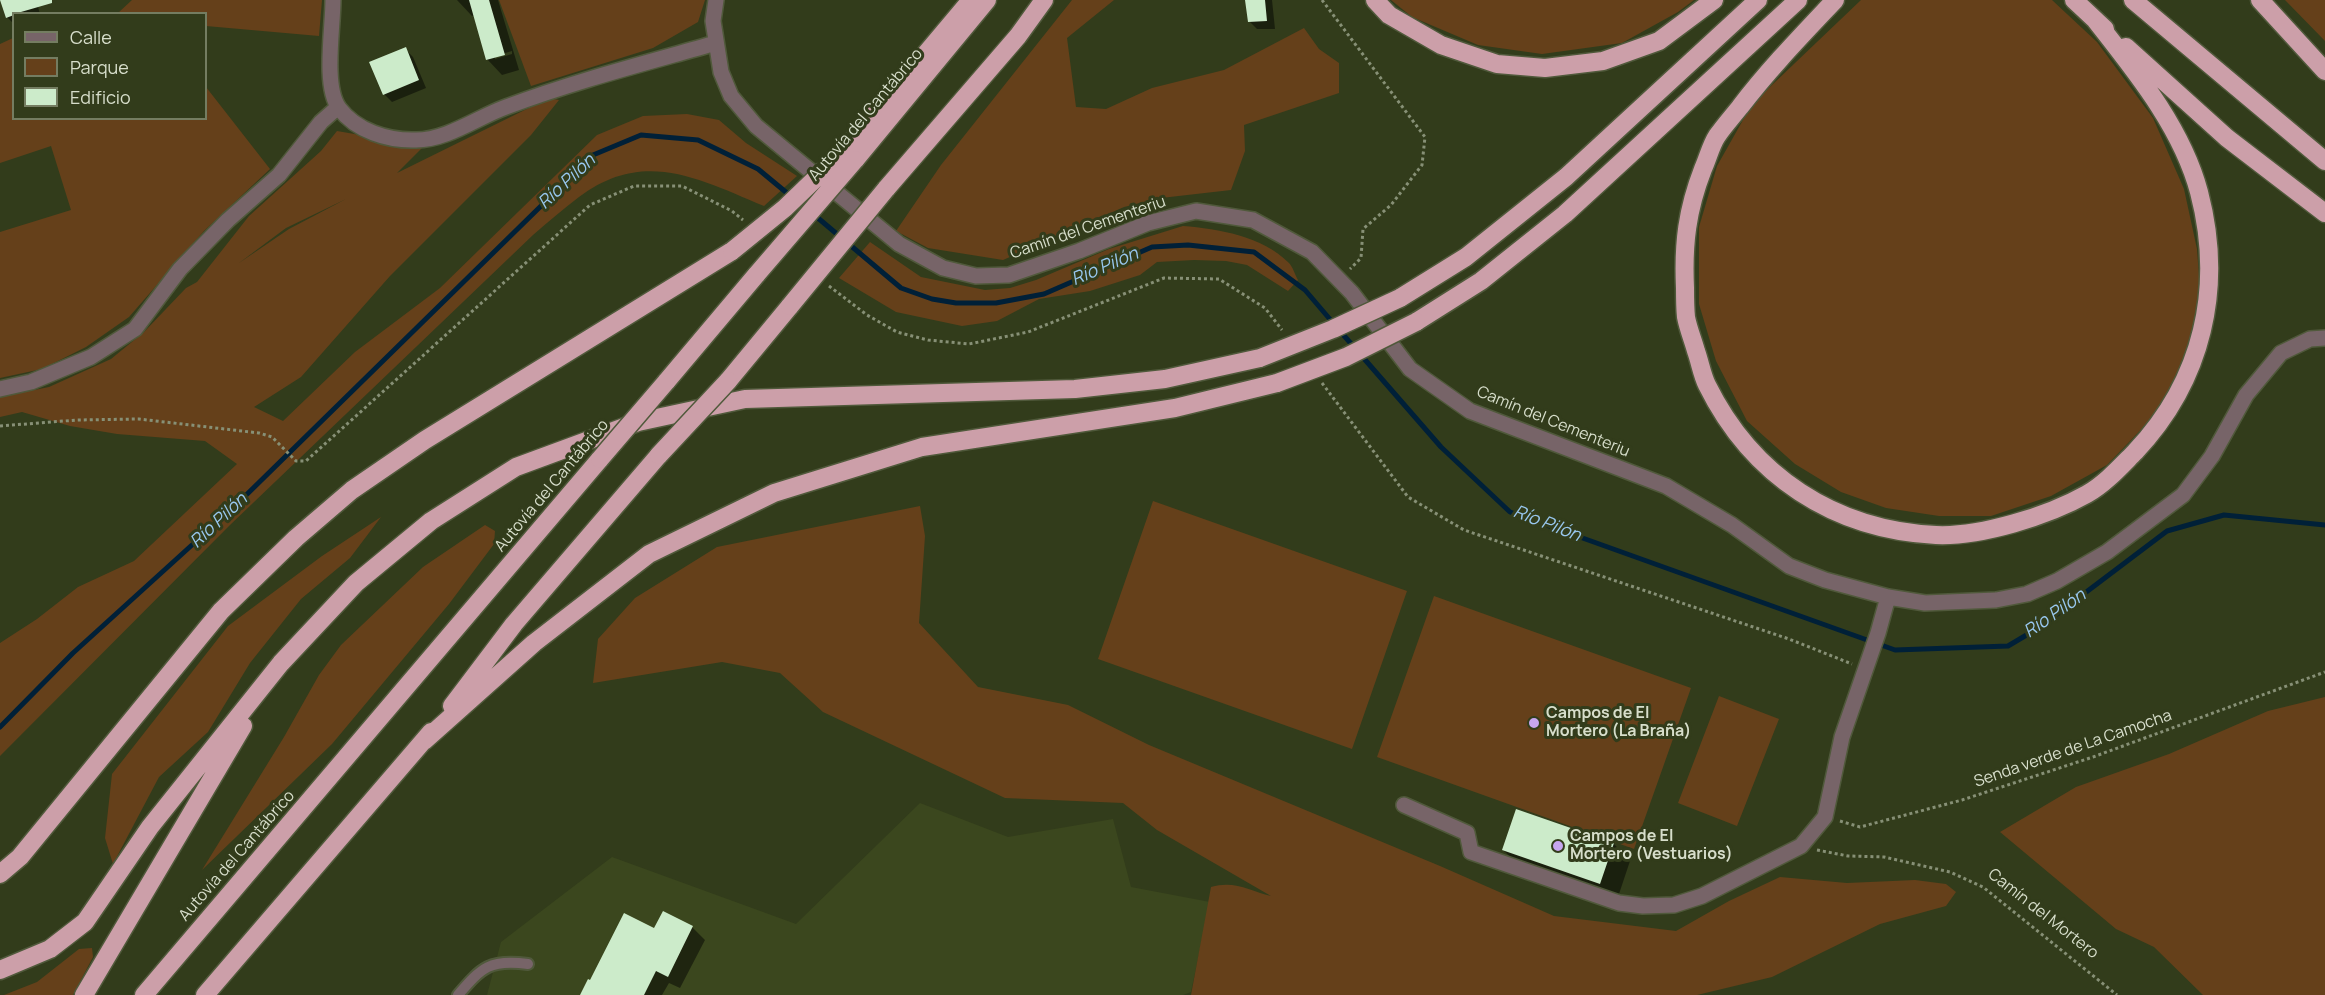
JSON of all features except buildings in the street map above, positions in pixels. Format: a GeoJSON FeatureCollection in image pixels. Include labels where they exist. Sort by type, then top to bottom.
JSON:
{"type":"FeatureCollection","features":[{"type":"Feature","properties":{"kind":"highway"},"geometry":{"type":"LineString","coordinates":[[0,874],[20,857],[221,611],[296,538],[352,490],[425,440],[732,251],[850,156],[971,0]]}},
{"type":"Feature","properties":{"kind":"highway","name":"Autovía del Cantábrico"},"geometry":{"type":"LineString","coordinates":[[144,995],[757,274],[850,156],[987,0]]}},
{"type":"Feature","properties":{"kind":"highway"},"geometry":{"type":"LineString","coordinates":[[206,995],[424,741],[514,624],[659,454],[728,381],[886,189],[1018,36],[1044,0]]}},
{"type":"Feature","properties":{"kind":"highway"},"geometry":{"type":"LineString","coordinates":[[1375,0],[1389,15],[1442,45],[1497,64],[1545,68],[1603,61],[1659,41],[1714,0]]}},
{"type":"Feature","properties":{"kind":"highway"},"geometry":{"type":"LineString","coordinates":[[0,970],[50,949],[85,922],[150,827],[280,663],[356,584],[431,521],[516,467],[638,422],[745,399],[1075,388],[1165,379],[1260,358],[1333,329],[1400,298],[1466,257],[1566,177],[1758,0]]}},
{"type":"Feature","properties":{"kind":"highway"},"geometry":{"type":"LineString","coordinates":[[424,741],[534,643],[649,554],[774,493],[922,447],[1175,408],[1277,382],[1346,357],[1416,322],[1481,281],[1566,214],[1798,0]]}},
{"type":"Feature","properties":{"kind":"highway"},"geometry":{"type":"LineString","coordinates":[[1835,0],[1773,64],[1716,138],[1694,192],[1683,249],[1686,316],[1706,383],[1734,431],[1773,474],[1827,509],[1877,527],[1938,535],[1983,530],[2034,518],[2089,493],[2122,465],[2158,428],[2186,379],[2203,328],[2209,294],[2209,240],[2198,190],[2180,143],[2133,68],[2096,21]]}},
{"type":"Feature","properties":{"kind":"highway"},"geometry":{"type":"LineString","coordinates":[[2074,0],[2227,138],[2325,213]]}},
{"type":"Feature","properties":{"kind":"highway"},"geometry":{"type":"LineString","coordinates":[[2133,0],[2325,161]]}},
{"type":"Feature","properties":{"kind":"highway"},"geometry":{"type":"LineString","coordinates":[[2260,0],[2325,70]]}},
{"type":"Feature","properties":{"kind":"highway"},"geometry":{"type":"LineString","coordinates":[[84,995],[280,663]]}},
{"type":"Feature","properties":{"kind":"street"},"geometry":{"type":"LineString","coordinates":[[333,0],[329,80],[338,107],[361,128],[390,138],[418,140],[446,133],[505,107],[591,78],[716,43]]}},
{"type":"Feature","properties":{"kind":"street","name":"Camín del Cementeriu"},"geometry":{"type":"LineString","coordinates":[[716,0],[713,21],[721,72],[731,96],[756,126],[899,244],[944,268],[976,276],[1009,275],[1079,252],[1148,223],[1196,211],[1253,220],[1312,252],[1352,293],[1410,369],[1470,411],[1666,486],[1732,525],[1789,566],[1825,580],[1888,597],[1925,603],[1996,600],[2027,594],[2067,576],[2107,552],[2182,495],[2212,456],[2246,395],[2281,353],[2310,339],[2325,338]]}},
{"type":"Feature","properties":{"kind":"street"},"geometry":{"type":"LineString","coordinates":[[0,389],[31,382],[91,357],[135,329],[180,269],[228,220],[279,175],[321,122],[338,107]]}},
{"type":"Feature","properties":{"kind":"street"},"geometry":{"type":"LineString","coordinates":[[1404,805],[1467,833],[1471,852],[1619,903],[1643,906],[1674,905],[1702,896],[1802,846],[1825,817],[1842,738],[1888,597]]}},
{"type":"Feature","properties":{"kind":"lane"},"geometry":{"type":"LineString","coordinates":[[458,995],[480,970],[505,961],[528,964]]}},
{"type":"Feature","properties":{"kind":"path"},"geometry":{"type":"LineString","coordinates":[[1323,0],[1425,137],[1422,165],[1391,205],[1363,229],[1361,258],[1339,280]]}},
{"type":"Feature","properties":{"kind":"path"},"geometry":{"type":"LineString","coordinates":[[0,426],[77,420],[139,419],[259,433],[272,437],[296,461]]}},
{"type":"Feature","properties":{"kind":"path","name":"Senda verde de La Camocha"},"geometry":{"type":"LineString","coordinates":[[1825,817],[1860,827],[1962,800],[2093,758],[2325,672]]}},
{"type":"Feature","properties":{"kind":"path","name":"Camín del Mortero"},"geometry":{"type":"LineString","coordinates":[[1802,846],[1848,856],[1895,860],[1950,872],[1983,887],[2117,995]]}},
{"type":"Feature","properties":{"kind":"shaded area"},"geometry":{"type":"Polygon","coordinates":[[[920,803],[1008,837],[1113,819],[1131,887],[1210,902],[1191,992],[1183,995],[487,995],[501,942],[612,857],[796,924],[920,803]]]}},
{"type":"Feature","properties":{"kind":"green space"},"geometry":{"type":"Polygon","coordinates":[[[132,0],[322,0],[319,36],[207,26],[207,12],[119,12],[132,0]]]}},
{"type":"Feature","properties":{"kind":"green space"},"geometry":{"type":"Polygon","coordinates":[[[499,0],[705,0],[698,22],[653,48],[531,86],[499,0]]]}},
{"type":"Feature","properties":{"kind":"green space"},"geometry":{"type":"Polygon","coordinates":[[[1072,0],[1114,0],[1067,38],[1076,107],[1106,109],[1152,88],[1224,70],[1304,28],[1319,49],[1339,63],[1339,93],[1244,125],[1245,151],[1231,190],[1161,198],[1124,207],[1003,260],[928,248],[896,231],[941,165],[1072,0]]]}},
{"type":"Feature","properties":{"kind":"green space"},"geometry":{"type":"Polygon","coordinates":[[[1391,0],[1694,0],[1678,12],[1622,43],[1542,54],[1478,45],[1412,17],[1391,0]]]}},
{"type":"Feature","properties":{"kind":"green space"},"geometry":{"type":"Polygon","coordinates":[[[1861,0],[2052,0],[2097,42],[2153,118],[2184,189],[2197,249],[2200,290],[2188,352],[2158,412],[2107,465],[2051,496],[1991,516],[1939,516],[1886,508],[1841,492],[1795,464],[1747,421],[1716,361],[1699,304],[1699,227],[1717,166],[1752,104],[1861,0]]]}},
{"type":"Feature","properties":{"kind":"green space"},"geometry":{"type":"Polygon","coordinates":[[[2285,0],[2325,0],[2325,41],[2285,0]]]}},
{"type":"Feature","properties":{"kind":"green space"},"geometry":{"type":"Polygon","coordinates":[[[12,38],[12,120],[207,120],[207,88],[270,169],[204,231],[129,317],[86,347],[42,369],[0,378],[0,232],[71,210],[51,146],[0,163],[0,44],[12,38]]]}},
{"type":"Feature","properties":{"kind":"green space"},"geometry":{"type":"Polygon","coordinates":[[[549,98],[559,100],[531,135],[390,276],[301,377],[254,407],[283,421],[355,352],[440,288],[597,135],[643,116],[687,114],[719,120],[746,143],[797,176],[764,206],[694,178],[649,171],[626,174],[603,182],[579,197],[533,235],[230,525],[0,756],[0,643],[37,619],[78,587],[134,561],[237,464],[205,441],[117,434],[70,426],[22,412],[0,417],[0,397],[49,387],[111,359],[144,332],[186,288],[197,282],[249,216],[321,151],[337,131],[424,146],[397,173],[549,98]],[[346,199],[286,228],[239,263],[289,229],[346,199]]]}},
{"type":"Feature","properties":{"kind":"green space"},"geometry":{"type":"Polygon","coordinates":[[[1183,226],[1239,235],[1266,246],[1289,263],[1298,280],[1288,291],[1247,265],[1226,261],[1157,262],[1140,275],[1090,291],[1039,299],[997,321],[962,326],[896,312],[839,278],[870,242],[921,277],[985,290],[1010,288],[1036,280],[1109,249],[1183,226]]]}},
{"type":"Feature","properties":{"kind":"green space"},"geometry":{"type":"Polygon","coordinates":[[[1153,501],[1407,591],[1352,749],[1098,659],[1153,501]]]}},
{"type":"Feature","properties":{"kind":"green space"},"geometry":{"type":"Polygon","coordinates":[[[920,506],[925,536],[919,623],[978,687],[1068,705],[1149,745],[1554,916],[1676,931],[1729,901],[1780,877],[1847,883],[1915,880],[1946,884],[1956,892],[1946,906],[1880,924],[1772,977],[1697,995],[1191,995],[1211,887],[1235,885],[1271,896],[1157,830],[1123,803],[1005,798],[823,712],[780,673],[722,662],[593,683],[598,639],[635,598],[717,547],[920,506]]]}},
{"type":"Feature","properties":{"kind":"green space"},"geometry":{"type":"Polygon","coordinates":[[[381,517],[350,558],[301,599],[250,663],[208,732],[159,777],[113,864],[105,838],[112,774],[228,626],[322,556],[381,517]]]}},
{"type":"Feature","properties":{"kind":"green space"},"geometry":{"type":"Polygon","coordinates":[[[485,525],[495,531],[494,544],[449,604],[332,744],[202,870],[284,737],[319,675],[341,645],[423,567],[485,525]]]}},
{"type":"Feature","properties":{"kind":"green space","name":"Campos de El Mortero (La Braña)"},"geometry":{"type":"Polygon","coordinates":[[[1434,596],[1691,688],[1634,849],[1377,757],[1434,596]]]}},
{"type":"Feature","properties":{"kind":"green space","name":"Campos de El Mortero (La Braña)"},"geometry":{"type":"Polygon","coordinates":[[[1719,696],[1779,719],[1737,826],[1678,803],[1719,696]]]}},
{"type":"Feature","properties":{"kind":"green space"},"geometry":{"type":"Polygon","coordinates":[[[2325,697],[2325,995],[2203,995],[2154,947],[2116,929],[2000,832],[2076,787],[2169,754],[2268,711],[2325,697]]]}},
{"type":"Feature","properties":{"kind":"green space"},"geometry":{"type":"Polygon","coordinates":[[[92,948],[93,957],[73,995],[4,995],[37,982],[79,949],[92,948]]]}},
{"type":"Feature","properties":{"kind":"waterway","name":"Río Pilón"},"geometry":{"type":"LineString","coordinates":[[0,727],[73,653],[236,505],[593,155],[641,135],[698,140],[758,169],[793,198]]}},
{"type":"Feature","properties":{"kind":"waterway","name":"Río Pilón"},"geometry":{"type":"LineString","coordinates":[[812,213],[901,288],[932,299],[956,303],[996,303],[1044,294],[1152,247],[1188,245],[1254,252],[1305,290],[1334,324]]}},
{"type":"Feature","properties":{"kind":"waterway","name":"Río Pilón"},"geometry":{"type":"LineString","coordinates":[[1340,331],[1441,447],[1510,512],[1895,650],[2008,646],[2040,627],[2167,531],[2224,515],[2325,525]]}},
{"type":"Feature","properties":{"kind":"place","name":"Campos de El Mortero (La Braña)"},"geometry":{"type":"Point","coordinates":[1534,723]}},
{"type":"Feature","properties":{"kind":"place","name":"Campos de El Mortero (Vestuarios)"},"geometry":{"type":"Point","coordinates":[1558,846]}}]}
